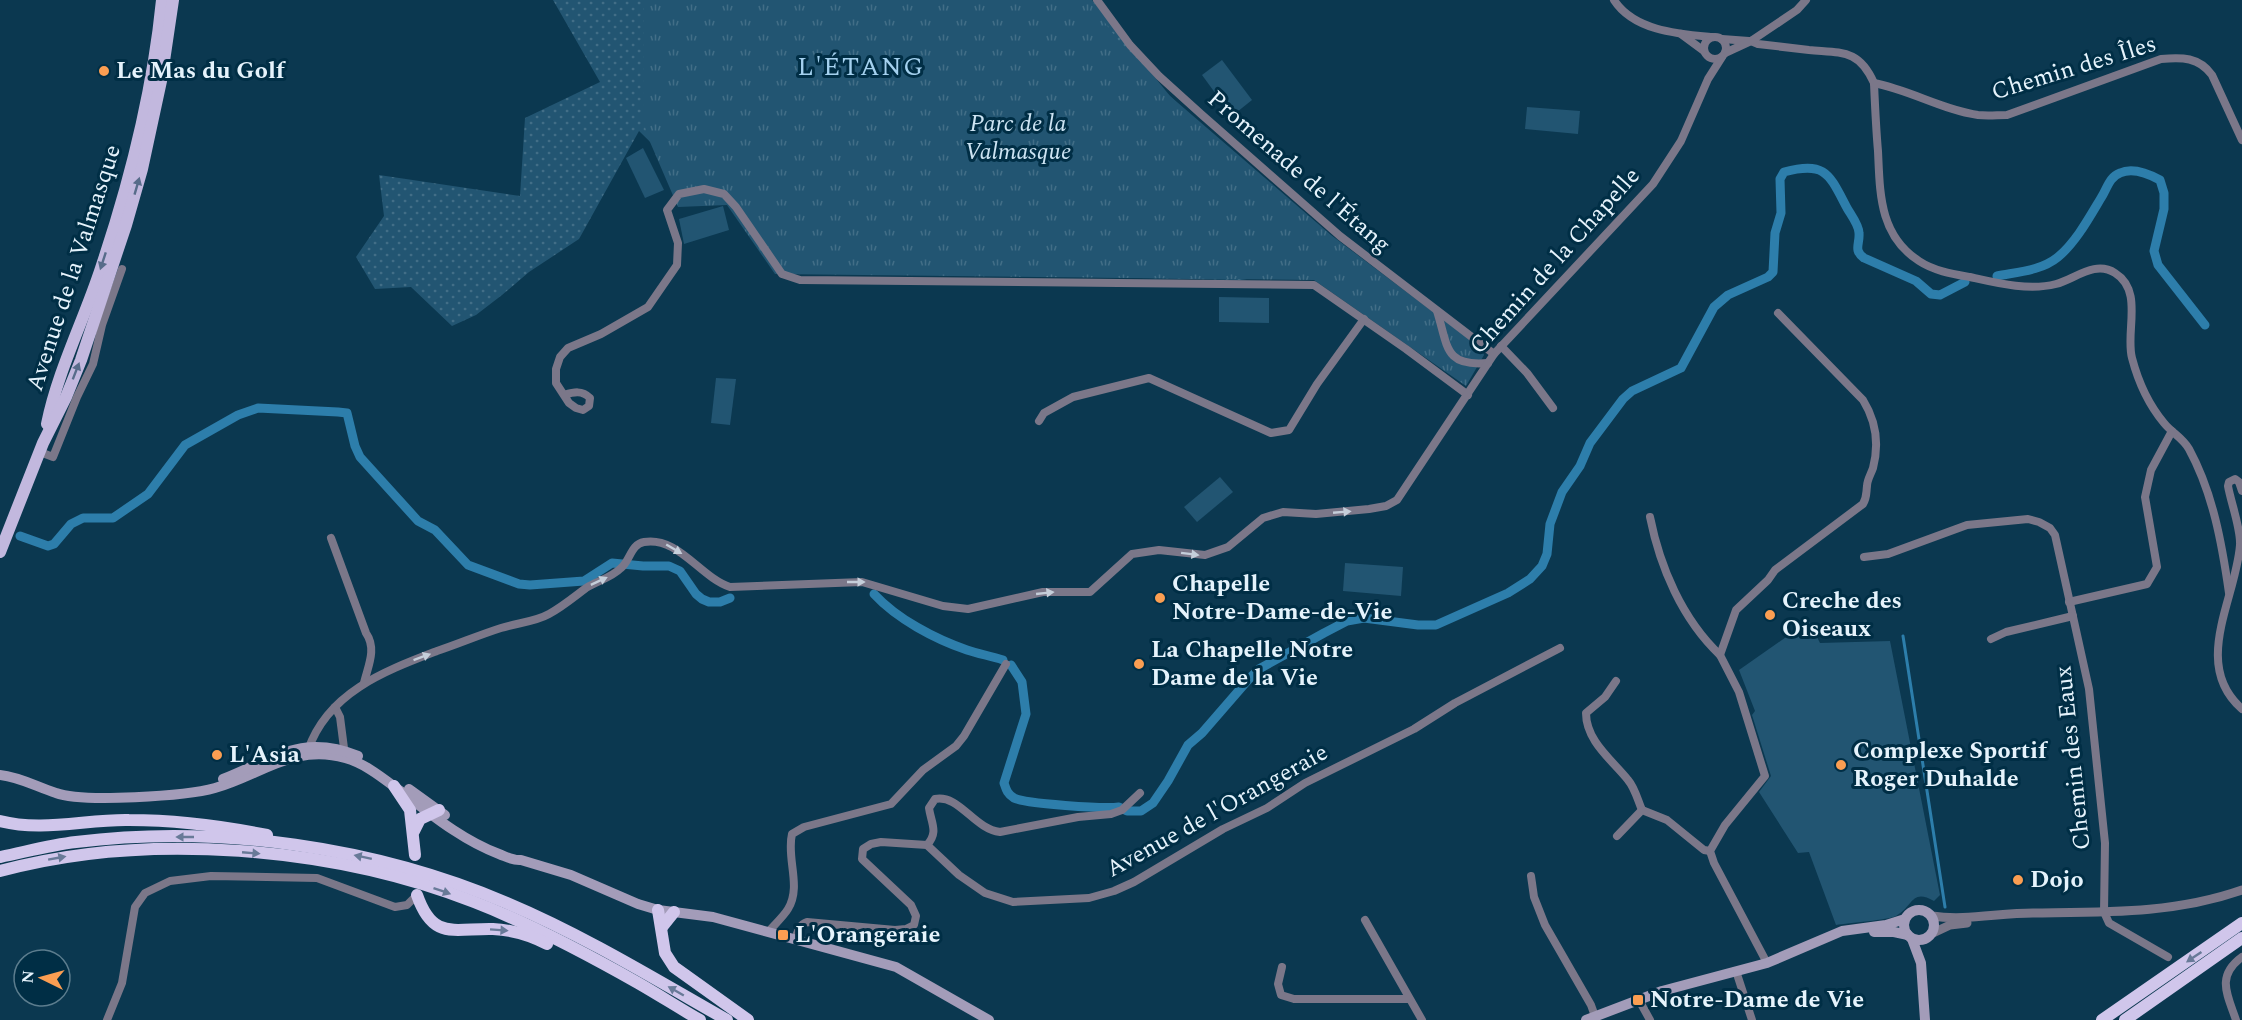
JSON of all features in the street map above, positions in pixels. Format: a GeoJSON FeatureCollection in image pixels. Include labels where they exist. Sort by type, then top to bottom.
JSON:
{"type":"FeatureCollection","features":[{"type":"Feature","properties":{"kind":"highway"},"geometry":{"type":"LineString","coordinates":[[394,786],[410,810],[415,855]]}},
{"type":"Feature","properties":{"kind":"highway"},"geometry":{"type":"LineString","coordinates":[[414,832],[417,822],[435,812]]}},
{"type":"Feature","properties":{"kind":"highway"},"geometry":{"type":"LineString","coordinates":[[0,821],[36,825],[127,820],[155,821],[261,834],[401,866],[506,902],[589,942],[727,1020]]}},
{"type":"Feature","properties":{"kind":"highway"},"geometry":{"type":"LineString","coordinates":[[0,857],[72,842],[136,837],[219,838],[326,850]]}},
{"type":"Feature","properties":{"kind":"highway"},"geometry":{"type":"LineString","coordinates":[[0,871],[57,858],[111,850],[166,848],[276,855],[353,868],[408,880],[474,902],[509,917],[592,957],[700,1020]]}},
{"type":"Feature","properties":{"kind":"highway"},"geometry":{"type":"LineString","coordinates":[[417,895],[428,918],[442,930],[491,929],[519,932],[673,1005]]}},
{"type":"Feature","properties":{"kind":"highway"},"geometry":{"type":"LineString","coordinates":[[658,910],[665,952],[674,967],[748,1020]]}},
{"type":"Feature","properties":{"kind":"highway"},"geometry":{"type":"LineString","coordinates":[[662,927],[674,912]]}},
{"type":"Feature","properties":{"kind":"highway"},"geometry":{"type":"LineString","coordinates":[[2102,1020],[2242,923]]}},
{"type":"Feature","properties":{"kind":"highway"},"geometry":{"type":"LineString","coordinates":[[2125,1020],[2242,938]]}},
{"type":"Feature","properties":{"kind":"main road","name":"Avenue de la Valmasque"},"geometry":{"type":"LineString","coordinates":[[41,447],[55,393],[115,225],[150,79],[162,0]]}},
{"type":"Feature","properties":{"kind":"main road","name":"Avenue de la Valmasque"},"geometry":{"type":"LineString","coordinates":[[0,552],[41,447],[66,397],[81,360],[126,225],[142,169],[161,81],[173,0]]}},
{"type":"Feature","properties":{"kind":"main road"},"geometry":{"type":"LineString","coordinates":[[0,775],[47,788],[57,786],[87,790],[165,789],[202,785],[278,754],[308,750],[317,753],[345,754],[368,760],[435,812]]}},
{"type":"Feature","properties":{"kind":"main road"},"geometry":{"type":"LineString","coordinates":[[345,754],[473,838],[517,856],[521,860],[571,875],[638,904],[658,910],[713,917],[896,967],[989,1020]]}},
{"type":"Feature","properties":{"kind":"main road"},"geometry":{"type":"LineString","coordinates":[[1593,1019],[1662,991],[1767,963],[1853,928],[1886,925],[1905,919],[1911,912],[1919,910],[1932,916],[1935,924],[1921,963]]}},
{"type":"Feature","properties":{"kind":"main road"},"geometry":{"type":"LineString","coordinates":[[1905,919],[1904,927],[1921,963],[1925,1020]]}},
{"type":"Feature","properties":{"kind":"main road"},"geometry":{"type":"LineString","coordinates":[[1829,937],[1883,932],[1920,941],[1930,936]]}},
{"type":"Feature","properties":{"kind":"street","name":"Promenade de l'Étang"},"geometry":{"type":"LineString","coordinates":[[1097,0],[1130,45],[1193,107],[1340,236],[1494,354]]}},
{"type":"Feature","properties":{"kind":"street"},"geometry":{"type":"LineString","coordinates":[[1614,0],[1618,6],[1638,21],[1660,30],[1845,52],[1859,60],[1866,67],[1874,83],[1880,203],[1897,242],[1914,257],[1932,268],[1985,281],[2018,286],[2055,285],[2098,268],[2117,273],[2130,294],[2132,357],[2144,392],[2157,414],[2188,447],[2199,471],[2216,519],[2229,593]]}},
{"type":"Feature","properties":{"kind":"street"},"geometry":{"type":"LineString","coordinates":[[1681,34],[1716,59],[1753,42],[1797,10],[1806,0]]}},
{"type":"Feature","properties":{"kind":"street"},"geometry":{"type":"LineString","coordinates":[[1706,54],[1706,41],[1712,37]]}},
{"type":"Feature","properties":{"kind":"street"},"geometry":{"type":"LineString","coordinates":[[1722,39],[1726,45],[1723,55]]}},
{"type":"Feature","properties":{"kind":"street","name":"Chemin de la Chapelle"},"geometry":{"type":"LineString","coordinates":[[1706,54],[1708,79]]}},
{"type":"Feature","properties":{"kind":"street","name":"Chemin de la Chapelle"},"geometry":{"type":"LineString","coordinates":[[308,750],[316,733],[335,707],[345,696],[366,682],[396,667],[501,628],[548,615],[588,587],[606,579],[625,563],[636,546],[644,542],[664,543],[684,554],[719,584],[730,587],[862,582],[943,606],[968,609],[1043,592],[1090,592],[1132,554],[1159,550],[1205,555],[1228,547],[1263,518],[1283,512],[1316,514],[1386,506],[1397,500],[1501,345],[1653,184],[1681,141],[1708,79],[1723,55]]}},
{"type":"Feature","properties":{"kind":"street","name":"Chemin des Îles"},"geometry":{"type":"LineString","coordinates":[[1874,83],[1894,87],[1963,112],[1986,116],[2007,115],[2161,59],[2196,60],[2205,65],[2212,75],[2242,140]]}},
{"type":"Feature","properties":{"kind":"street"},"geometry":{"type":"LineString","coordinates":[[564,395],[556,383],[556,369],[560,357],[568,348],[601,334],[648,307],[676,265],[678,243],[667,210],[679,194],[704,189],[724,194],[736,207],[782,274],[800,280],[1308,284],[1318,287],[1364,319],[1467,395]]}},
{"type":"Feature","properties":{"kind":"street"},"geometry":{"type":"LineString","coordinates":[[41,447],[53,457],[93,364],[102,325],[122,269]]}},
{"type":"Feature","properties":{"kind":"street"},"geometry":{"type":"LineString","coordinates":[[1436,310],[1452,356],[1463,363],[1488,363]]}},
{"type":"Feature","properties":{"kind":"street"},"geometry":{"type":"LineString","coordinates":[[1720,655],[1737,610],[1768,580],[1775,570],[1863,504],[1867,498],[1867,486],[1875,455],[1877,443],[1872,418],[1863,400],[1778,313]]}},
{"type":"Feature","properties":{"kind":"street"},"geometry":{"type":"LineString","coordinates":[[1039,421],[1044,413],[1073,398],[1149,378],[1271,433],[1289,430],[1317,384],[1364,319]]}},
{"type":"Feature","properties":{"kind":"street"},"geometry":{"type":"LineString","coordinates":[[1501,345],[1527,373],[1553,408]]}},
{"type":"Feature","properties":{"kind":"street"},"geometry":{"type":"LineString","coordinates":[[2069,602],[2147,584],[2157,567],[2145,497],[2151,470],[2172,432]]}},
{"type":"Feature","properties":{"kind":"street"},"geometry":{"type":"LineString","coordinates":[[2242,491],[2239,482],[2235,479],[2229,482],[2240,542],[2237,566],[2217,645],[2219,671],[2230,698],[2242,709]]}},
{"type":"Feature","properties":{"kind":"street"},"geometry":{"type":"LineString","coordinates":[[1650,517],[1653,534],[1667,574],[1685,612],[1702,638],[1720,655],[1740,692],[1765,776],[1725,825],[1710,851],[1714,863],[1767,963]]}},
{"type":"Feature","properties":{"kind":"street","name":"Chemin des Eaux"},"geometry":{"type":"LineString","coordinates":[[1864,557],[1888,554],[1967,525],[2028,519],[2050,528],[2055,535],[2089,689],[2104,832],[2104,912]]}},
{"type":"Feature","properties":{"kind":"street"},"geometry":{"type":"LineString","coordinates":[[331,538],[362,623],[371,641],[372,652],[366,682]]}},
{"type":"Feature","properties":{"kind":"street"},"geometry":{"type":"LineString","coordinates":[[1991,639],[2006,632],[2073,616]]}},
{"type":"Feature","properties":{"kind":"street","name":"Avenue de l'Orangeraie"},"geometry":{"type":"LineString","coordinates":[[927,845],[959,875],[985,892],[1013,902],[1089,898],[1113,891],[1134,882],[1223,829],[1250,817],[1305,783],[1414,729],[1455,703],[1560,648]]}},
{"type":"Feature","properties":{"kind":"street"},"geometry":{"type":"LineString","coordinates":[[769,931],[789,909],[795,891],[789,845],[792,834],[804,827],[891,804],[923,770],[956,746],[1006,664]]}},
{"type":"Feature","properties":{"kind":"street"},"geometry":{"type":"LineString","coordinates":[[1616,681],[1605,697],[1586,713],[1586,725],[1607,758],[1630,782],[1642,810],[1667,820],[1704,850],[1710,851]]}},
{"type":"Feature","properties":{"kind":"street"},"geometry":{"type":"LineString","coordinates":[[335,707],[340,717],[345,754]]}},
{"type":"Feature","properties":{"kind":"street"},"geometry":{"type":"LineString","coordinates":[[795,939],[798,929],[807,922],[895,930],[914,926],[915,916],[911,905],[862,859],[863,849],[881,842],[927,845],[933,839],[935,827],[929,808],[931,802],[941,798],[953,802],[982,826],[1000,832],[1078,817],[1112,814],[1124,808],[1140,794]]}},
{"type":"Feature","properties":{"kind":"street"},"geometry":{"type":"LineString","coordinates":[[1617,836],[1642,810]]}},
{"type":"Feature","properties":{"kind":"street"},"geometry":{"type":"LineString","coordinates":[[107,1020],[122,983],[135,908],[145,893],[170,881],[212,876],[317,878],[395,907],[407,905],[417,895]]}},
{"type":"Feature","properties":{"kind":"street"},"geometry":{"type":"LineString","coordinates":[[1531,876],[1539,912],[1591,1005],[1593,1019]]}},
{"type":"Feature","properties":{"kind":"street"},"geometry":{"type":"LineString","coordinates":[[1932,916],[1953,918],[2163,909],[2205,902],[2242,890]]}},
{"type":"Feature","properties":{"kind":"street"},"geometry":{"type":"LineString","coordinates":[[2104,912],[2109,923],[2168,957]]}},
{"type":"Feature","properties":{"kind":"street"},"geometry":{"type":"LineString","coordinates":[[1930,936],[1950,925],[1959,923],[2032,919],[2065,914]]}},
{"type":"Feature","properties":{"kind":"street"},"geometry":{"type":"LineString","coordinates":[[1365,920],[1422,1020]]}},
{"type":"Feature","properties":{"kind":"street"},"geometry":{"type":"LineString","coordinates":[[2236,1020],[2225,984],[2230,968],[2242,957]]}},
{"type":"Feature","properties":{"kind":"street"},"geometry":{"type":"LineString","coordinates":[[1282,967],[1278,984],[1281,995],[1294,999],[1409,999]]}},
{"type":"Feature","properties":{"kind":"street"},"geometry":{"type":"LineString","coordinates":[[1736,971],[1752,1020]]}},
{"type":"Feature","properties":{"kind":"street"},"geometry":{"type":"LineString","coordinates":[[1640,1000],[1650,1020]]}},
{"type":"Feature","properties":{"kind":"green space","name":"Parc de la Valmasque"},"geometry":{"type":"Polygon","coordinates":[[[553,0],[1092,0],[1170,96],[1308,229],[1282,273],[1241,280],[800,271],[729,181],[689,180],[639,131],[579,239],[529,272],[476,315],[452,326],[411,287],[375,289],[356,257],[384,216],[379,175],[520,196],[525,118],[600,82],[553,0]]]}},
{"type":"Feature","properties":{"kind":"green space","name":"Parc de la Valmasque"},"geometry":{"type":"Polygon","coordinates":[[[644,0],[1088,0],[1132,59],[1163,90],[1331,235],[1482,349],[1484,355],[1466,386],[1314,280],[775,274],[727,205],[678,207],[647,135],[643,118],[644,0]]]}},
{"type":"Feature","properties":{"kind":"green space"},"geometry":{"type":"Polygon","coordinates":[[[1222,60],[1252,100],[1232,116],[1202,75],[1222,60]]]}},
{"type":"Feature","properties":{"kind":"green space"},"geometry":{"type":"Polygon","coordinates":[[[1527,107],[1580,111],[1578,134],[1525,129],[1527,107]]]}},
{"type":"Feature","properties":{"kind":"green space"},"geometry":{"type":"Polygon","coordinates":[[[643,148],[664,190],[645,198],[626,158],[643,148]]]}},
{"type":"Feature","properties":{"kind":"green space"},"geometry":{"type":"Polygon","coordinates":[[[723,206],[729,230],[684,244],[679,219],[723,206]]]}},
{"type":"Feature","properties":{"kind":"green space"},"geometry":{"type":"Polygon","coordinates":[[[1219,297],[1269,298],[1269,323],[1219,322],[1219,297]]]}},
{"type":"Feature","properties":{"kind":"green space"},"geometry":{"type":"Polygon","coordinates":[[[716,378],[736,379],[730,425],[711,423],[716,378]]]}},
{"type":"Feature","properties":{"kind":"green space"},"geometry":{"type":"Polygon","coordinates":[[[1220,477],[1233,492],[1197,522],[1184,507],[1220,477]]]}},
{"type":"Feature","properties":{"kind":"green space"},"geometry":{"type":"Polygon","coordinates":[[[1345,563],[1403,567],[1401,596],[1343,591],[1345,563]]]}},
{"type":"Feature","properties":{"kind":"green space","name":"Complexe Sportif Roger Duhalde"},"geometry":{"type":"Polygon","coordinates":[[[1809,621],[1820,643],[1890,641],[1940,895],[1934,901],[1921,897],[1916,898],[1896,916],[1836,925],[1809,852],[1798,853],[1759,792],[1771,776],[1752,715],[1755,711],[1739,670],[1809,621]]]}},
{"type":"Feature","properties":{"kind":"waterway"},"geometry":{"type":"LineString","coordinates":[[1011,665],[1022,682],[1026,714],[1004,783],[1010,795],[1033,802],[1083,807],[1119,807],[1127,811],[1141,811],[1153,803],[1188,745],[1202,733],[1259,669],[1347,621],[1364,618],[1436,625],[1508,593],[1530,579],[1542,566],[1547,554],[1550,524],[1562,492],[1580,466],[1590,443],[1623,399],[1632,391],[1681,368],[1714,307],[1728,295],[1768,277],[1773,272],[1775,233],[1781,213],[1780,179],[1784,172],[1809,168],[1824,173],[1830,179],[1858,227],[1858,249],[1864,258],[1916,281],[1931,294],[1940,295],[1965,282]]}},
{"type":"Feature","properties":{"kind":"waterway"},"geometry":{"type":"LineString","coordinates":[[1997,276],[2037,268],[2058,257],[2082,229],[2113,177],[2125,171],[2141,172],[2160,180],[2164,193],[2164,209],[2154,251],[2158,265],[2205,325]]}},
{"type":"Feature","properties":{"kind":"waterway"},"geometry":{"type":"LineString","coordinates":[[20,536],[48,546],[54,544],[71,524],[83,518],[113,518],[148,494],[185,445],[238,415],[258,408],[338,412],[347,413],[360,457],[418,521],[435,530],[468,565],[519,584],[530,585],[584,581],[612,563],[669,566],[680,571],[702,599],[709,602],[720,602],[730,598]]}},
{"type":"Feature","properties":{"kind":"waterway"},"geometry":{"type":"LineString","coordinates":[[874,594],[905,620],[930,634],[967,650],[1003,660]]}},
{"type":"Feature","properties":{"kind":"waterway"},"geometry":{"type":"LineString","coordinates":[[1903,636],[1945,907]]}},
{"type":"Feature","properties":{"kind":"place","name":"Le Mas du Golf"},"geometry":{"type":"Point","coordinates":[104,71]}},
{"type":"Feature","properties":{"kind":"place","name":"Chapelle Notre-Dame-de-Vie"},"geometry":{"type":"Point","coordinates":[1160,598]}},
{"type":"Feature","properties":{"kind":"place","name":"Creche des Oiseaux"},"geometry":{"type":"Point","coordinates":[1770,615]}},
{"type":"Feature","properties":{"kind":"place","name":"La Chapelle Notre Dame de la Vie"},"geometry":{"type":"Point","coordinates":[1139,664]}},
{"type":"Feature","properties":{"kind":"place","name":"L'Asia"},"geometry":{"type":"Point","coordinates":[217,755]}},
{"type":"Feature","properties":{"kind":"place","name":"Complexe Sportif Roger Duhalde"},"geometry":{"type":"Point","coordinates":[1841,765]}},
{"type":"Feature","properties":{"kind":"place","name":"Dojo"},"geometry":{"type":"Point","coordinates":[2018,880]}},
{"type":"Feature","properties":{"kind":"place","name":"L'Orangeraie"},"geometry":{"type":"Point","coordinates":[783,935]}},
{"type":"Feature","properties":{"kind":"place","name":"Notre-Dame de Vie"},"geometry":{"type":"Point","coordinates":[1638,1000]}},
{"type":"Feature","properties":{"kind":"district","name":"L'ÉTANG"},"geometry":{"type":"Point","coordinates":[861,67]}}]}
